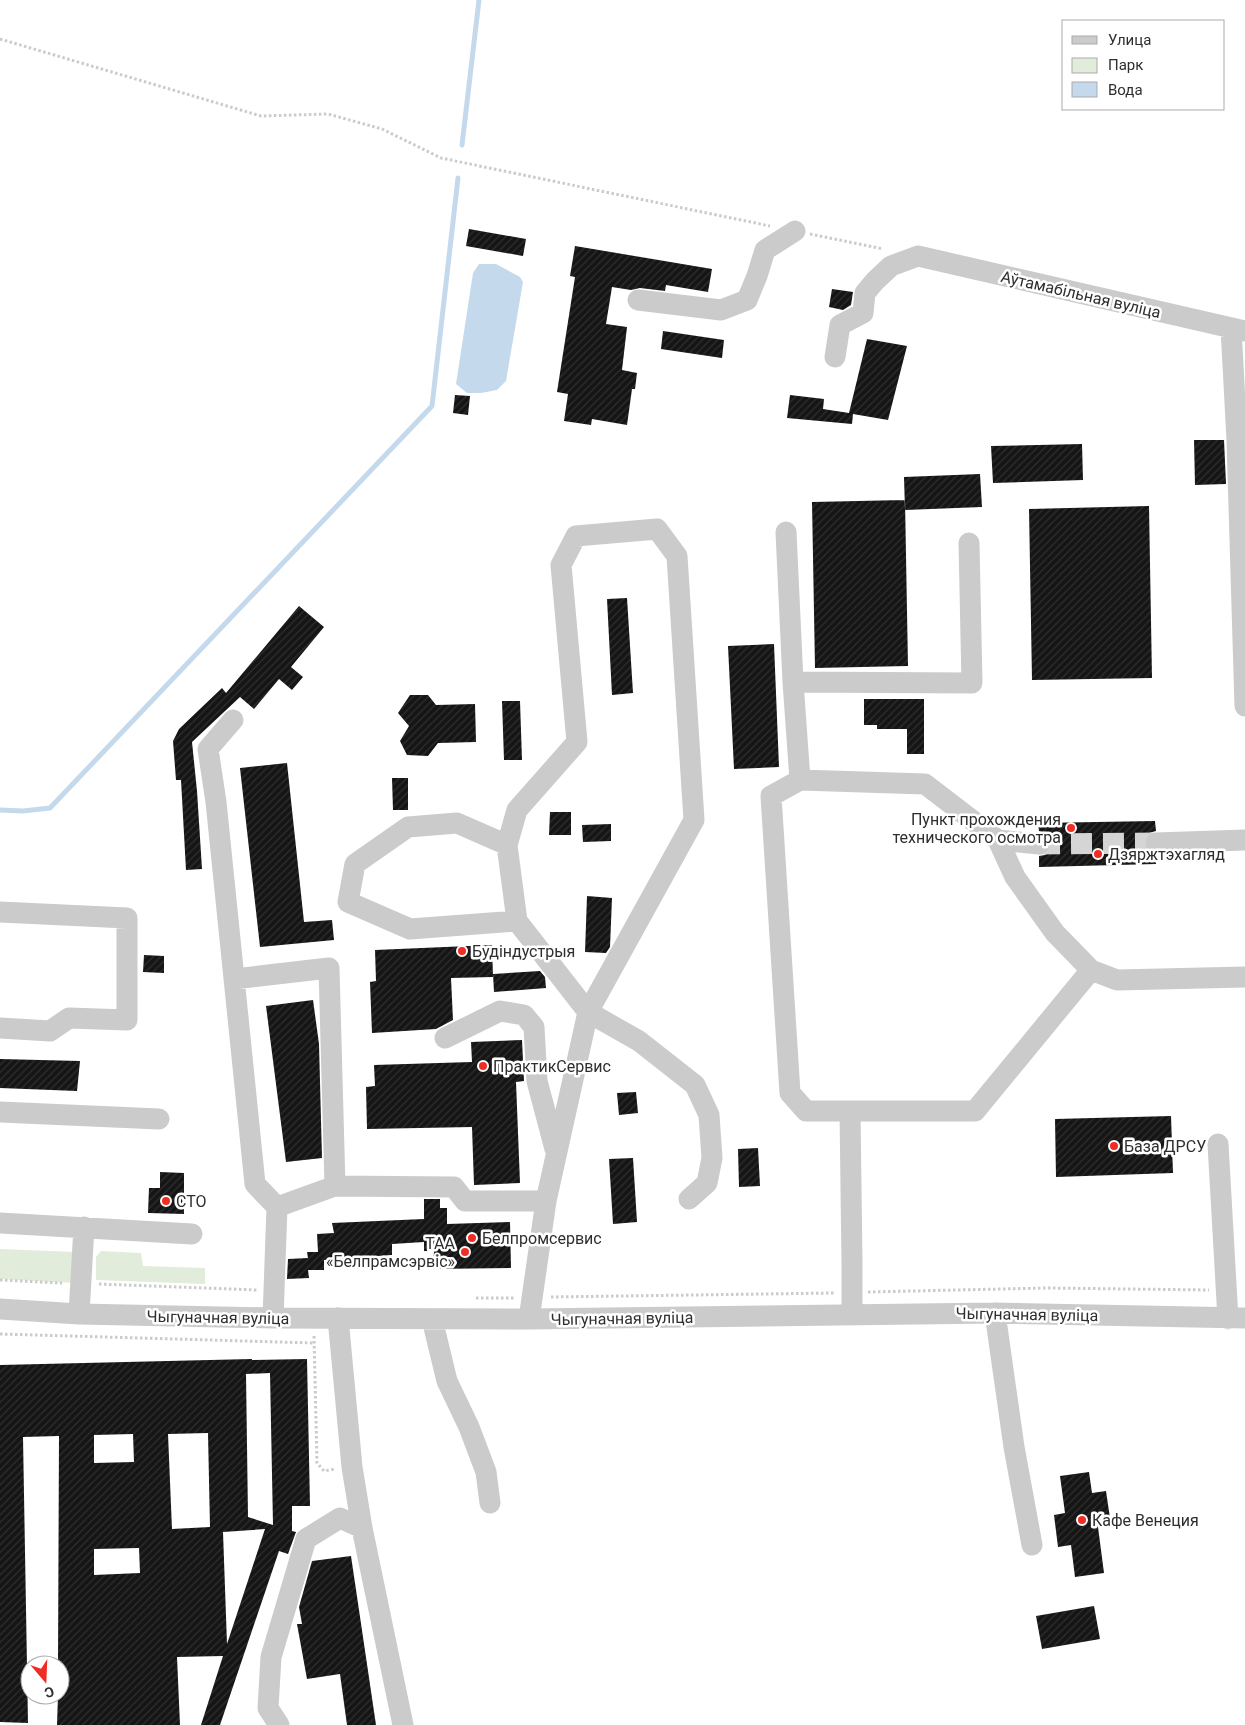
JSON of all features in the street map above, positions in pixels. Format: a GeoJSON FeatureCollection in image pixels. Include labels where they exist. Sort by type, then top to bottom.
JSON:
{"type":"FeatureCollection","features":[{"type":"Feature","properties":{"kind":"street"},"geometry":{"type":"LineString","coordinates":[[638,300],[721,310],[746,300],[757,276],[764,250],[795,231]]}},
{"type":"Feature","properties":{"kind":"street","name":"Аўтамабільная вуліца"},"geometry":{"type":"LineString","coordinates":[[835,357],[840,325],[863,313],[866,293],[875,281],[891,266],[918,256],[1238,329]]}},
{"type":"Feature","properties":{"kind":"street"},"geometry":{"type":"LineString","coordinates":[[1238,329],[1237,440],[1245,706]]}},
{"type":"Feature","properties":{"kind":"street"},"geometry":{"type":"LineString","coordinates":[[528,1319],[546,1201],[588,1012],[694,820],[677,556],[658,529],[576,536],[561,565],[577,742],[516,810],[507,845],[517,921],[588,1012],[639,1041],[695,1085],[709,1115],[712,1158],[706,1183],[689,1199]]}},
{"type":"Feature","properties":{"kind":"street"},"geometry":{"type":"LineString","coordinates":[[786,532],[800,780]]}},
{"type":"Feature","properties":{"kind":"street"},"geometry":{"type":"LineString","coordinates":[[793,682],[972,683],[969,543]]}},
{"type":"Feature","properties":{"kind":"street"},"geometry":{"type":"LineString","coordinates":[[233,720],[208,749],[216,802],[255,1184],[277,1207],[273,1308]]}},
{"type":"Feature","properties":{"kind":"street"},"geometry":{"type":"LineString","coordinates":[[1091,970],[975,1110],[806,1111],[790,1093],[772,796],[800,780],[925,784],[998,840],[1015,876],[1055,933],[1091,970],[1117,980],[1245,977]]}},
{"type":"Feature","properties":{"kind":"street"},"geometry":{"type":"LineString","coordinates":[[507,845],[457,823],[408,827],[355,864],[348,902],[410,929],[517,921]]}},
{"type":"Feature","properties":{"kind":"street"},"geometry":{"type":"LineString","coordinates":[[998,840],[1039,844]]}},
{"type":"Feature","properties":{"kind":"street"},"geometry":{"type":"LineString","coordinates":[[1156,843],[1245,840]]}},
{"type":"Feature","properties":{"kind":"street"},"geometry":{"type":"LineString","coordinates":[[0,912],[127,918],[127,1020],[69,1018],[50,1031],[0,1028]]}},
{"type":"Feature","properties":{"kind":"street"},"geometry":{"type":"LineString","coordinates":[[234,979],[328,968],[335,1186]]}},
{"type":"Feature","properties":{"kind":"street"},"geometry":{"type":"LineString","coordinates":[[446,1038],[500,1011],[524,1015],[534,1027],[538,1081],[556,1154]]}},
{"type":"Feature","properties":{"kind":"street"},"geometry":{"type":"LineString","coordinates":[[850,1111],[852,1315]]}},
{"type":"Feature","properties":{"kind":"street"},"geometry":{"type":"LineString","coordinates":[[0,1112],[159,1119]]}},
{"type":"Feature","properties":{"kind":"street"},"geometry":{"type":"LineString","coordinates":[[1218,1144],[1226,1290],[1236,1318]]}},
{"type":"Feature","properties":{"kind":"street"},"geometry":{"type":"LineString","coordinates":[[277,1207],[335,1186],[454,1187],[465,1201],[546,1201]]}},
{"type":"Feature","properties":{"kind":"street"},"geometry":{"type":"LineString","coordinates":[[0,1223],[192,1234]]}},
{"type":"Feature","properties":{"kind":"street"},"geometry":{"type":"LineString","coordinates":[[79,1314],[84,1227]]}},
{"type":"Feature","properties":{"kind":"street","name":"Чыгуначная вуліца"},"geometry":{"type":"LineString","coordinates":[[0,1310],[79,1314],[273,1308],[314,1318],[432,1319],[995,1313],[1236,1318]]}},
{"type":"Feature","properties":{"kind":"street"},"geometry":{"type":"LineString","coordinates":[[995,1313],[1014,1447],[1032,1544]]}},
{"type":"Feature","properties":{"kind":"street"},"geometry":{"type":"LineString","coordinates":[[338,1318],[352,1467],[362,1528],[403,1725]]}},
{"type":"Feature","properties":{"kind":"street"},"geometry":{"type":"LineString","coordinates":[[432,1319],[447,1381],[469,1427],[486,1472],[490,1503]]}},
{"type":"Feature","properties":{"kind":"street"},"geometry":{"type":"LineString","coordinates":[[279,1725],[268,1708],[271,1657],[306,1539],[340,1518],[362,1528]]}},
{"type":"Feature","properties":{"kind":"path"},"geometry":{"type":"LineString","coordinates":[[0,39],[261,116],[328,114],[382,129],[440,158],[890,250]]}},
{"type":"Feature","properties":{"kind":"path"},"geometry":{"type":"LineString","coordinates":[[0,1280],[260,1290],[270,1298],[273,1308]]}},
{"type":"Feature","properties":{"kind":"path"},"geometry":{"type":"LineString","coordinates":[[466,1298],[1046,1288],[1226,1290]]}},
{"type":"Feature","properties":{"kind":"path"},"geometry":{"type":"LineString","coordinates":[[314,1318],[317,1463],[324,1471],[352,1467]]}},
{"type":"Feature","properties":{"kind":"path"},"geometry":{"type":"LineString","coordinates":[[0,1334],[314,1343]]}},
{"type":"Feature","properties":{"kind":"green space"},"geometry":{"type":"Polygon","coordinates":[[[0,1249],[74,1252],[74,1283],[0,1279],[0,1249]]]}},
{"type":"Feature","properties":{"kind":"green space"},"geometry":{"type":"Polygon","coordinates":[[[101,1251],[141,1253],[143,1266],[205,1268],[205,1284],[96,1280],[96,1257],[101,1251]]]}},
{"type":"Feature","properties":{"kind":"water"},"geometry":{"type":"Polygon","coordinates":[[[479,264],[496,264],[520,277],[523,282],[506,381],[497,390],[467,393],[456,384],[473,273],[479,264]]]}},
{"type":"Feature","properties":{"kind":"building"},"geometry":{"type":"Polygon","coordinates":[[[469,229],[526,239],[523,256],[466,246],[469,229]]]}},
{"type":"Feature","properties":{"kind":"building"},"geometry":{"type":"Polygon","coordinates":[[[575,246],[712,269],[708,292],[666,285],[665,291],[640,288],[631,290],[612,287],[606,324],[627,327],[622,370],[637,373],[635,389],[632,389],[627,425],[592,419],[591,425],[564,421],[568,394],[557,392],[575,277],[570,276],[575,246]]]}},
{"type":"Feature","properties":{"kind":"building"},"geometry":{"type":"Polygon","coordinates":[[[832,289],[853,292],[851,305],[843,310],[829,307],[832,289]]]}},
{"type":"Feature","properties":{"kind":"building"},"geometry":{"type":"Polygon","coordinates":[[[663,331],[724,340],[722,358],[661,349],[663,331]]]}},
{"type":"Feature","properties":{"kind":"building"},"geometry":{"type":"Polygon","coordinates":[[[867,339],[907,346],[888,420],[853,414],[852,424],[787,418],[790,395],[824,399],[823,409],[849,413],[867,339]]]}},
{"type":"Feature","properties":{"kind":"building"},"geometry":{"type":"Polygon","coordinates":[[[455,395],[470,396],[468,415],[453,413],[455,395]]]}},
{"type":"Feature","properties":{"kind":"building"},"geometry":{"type":"Polygon","coordinates":[[[1194,440],[1224,440],[1226,484],[1195,485],[1194,440]]]}},
{"type":"Feature","properties":{"kind":"building"},"geometry":{"type":"Polygon","coordinates":[[[1082,444],[1083,480],[993,483],[991,446],[1082,444]]]}},
{"type":"Feature","properties":{"kind":"building"},"geometry":{"type":"Polygon","coordinates":[[[980,474],[982,507],[905,510],[904,477],[980,474]]]}},
{"type":"Feature","properties":{"kind":"building"},"geometry":{"type":"Polygon","coordinates":[[[905,500],[908,666],[815,668],[812,502],[905,500]]]}},
{"type":"Feature","properties":{"kind":"building"},"geometry":{"type":"Polygon","coordinates":[[[1149,506],[1152,678],[1032,680],[1029,509],[1149,506]]]}},
{"type":"Feature","properties":{"kind":"building"},"geometry":{"type":"Polygon","coordinates":[[[627,598],[633,693],[612,695],[607,599],[627,598]]]}},
{"type":"Feature","properties":{"kind":"building"},"geometry":{"type":"Polygon","coordinates":[[[299,606],[324,627],[291,667],[303,677],[292,690],[279,679],[254,709],[240,697],[192,742],[202,869],[186,870],[181,780],[176,780],[173,741],[179,729],[222,688],[226,693],[299,606]]]}},
{"type":"Feature","properties":{"kind":"building"},"geometry":{"type":"Polygon","coordinates":[[[774,644],[779,767],[734,769],[728,646],[774,644]]]}},
{"type":"Feature","properties":{"kind":"building"},"geometry":{"type":"Polygon","coordinates":[[[410,695],[428,695],[436,705],[475,704],[476,742],[438,743],[428,756],[407,755],[400,741],[409,726],[398,713],[410,695]]]}},
{"type":"Feature","properties":{"kind":"building"},"geometry":{"type":"Polygon","coordinates":[[[864,699],[924,699],[924,754],[907,754],[907,729],[877,729],[877,725],[864,725],[864,699]]]}},
{"type":"Feature","properties":{"kind":"building"},"geometry":{"type":"Polygon","coordinates":[[[502,701],[520,701],[522,760],[504,760],[502,701]]]}},
{"type":"Feature","properties":{"kind":"building"},"geometry":{"type":"Polygon","coordinates":[[[287,763],[304,922],[332,920],[334,940],[260,947],[240,768],[287,763]]]}},
{"type":"Feature","properties":{"kind":"building"},"geometry":{"type":"Polygon","coordinates":[[[392,778],[408,778],[408,810],[393,810],[392,778]]]}},
{"type":"Feature","properties":{"kind":"building"},"geometry":{"type":"Polygon","coordinates":[[[550,812],[571,812],[571,835],[549,835],[550,812]]]}},
{"type":"Feature","properties":{"kind":"building","name":"Дзяржтэхагляд"},"geometry":{"type":"Polygon","coordinates":[[[1155,821],[1156,831],[1149,833],[1145,837],[1144,843],[1146,850],[1156,855],[1156,864],[1039,867],[1039,856],[1049,852],[1051,845],[1047,834],[1039,831],[1038,823],[1155,821]]]}},
{"type":"Feature","properties":{"kind":"building"},"geometry":{"type":"Polygon","coordinates":[[[611,824],[611,841],[583,842],[582,825],[611,824]]]}},
{"type":"Feature","properties":{"kind":"building"},"geometry":{"type":"Polygon","coordinates":[[[587,896],[612,898],[610,947],[606,953],[585,952],[587,896]]]}},
{"type":"Feature","properties":{"kind":"building"},"geometry":{"type":"Polygon","coordinates":[[[492,945],[493,977],[451,978],[453,1020],[436,1029],[372,1033],[370,982],[376,981],[375,950],[492,945]]]}},
{"type":"Feature","properties":{"kind":"building"},"geometry":{"type":"Polygon","coordinates":[[[144,955],[164,956],[164,973],[143,972],[144,955]]]}},
{"type":"Feature","properties":{"kind":"building"},"geometry":{"type":"Polygon","coordinates":[[[540,971],[545,977],[546,988],[494,992],[493,974],[540,971]]]}},
{"type":"Feature","properties":{"kind":"building"},"geometry":{"type":"Polygon","coordinates":[[[313,1000],[319,1044],[322,1158],[286,1162],[266,1006],[313,1000]]]}},
{"type":"Feature","properties":{"kind":"building"},"geometry":{"type":"Polygon","coordinates":[[[522,1040],[524,1081],[516,1082],[520,1183],[474,1185],[472,1127],[367,1129],[366,1087],[375,1086],[374,1065],[472,1062],[471,1042],[522,1040]]]}},
{"type":"Feature","properties":{"kind":"building"},"geometry":{"type":"Polygon","coordinates":[[[0,1059],[80,1061],[77,1091],[0,1088],[0,1059]]]}},
{"type":"Feature","properties":{"kind":"building"},"geometry":{"type":"Polygon","coordinates":[[[636,1092],[638,1113],[619,1115],[617,1093],[636,1092]]]}},
{"type":"Feature","properties":{"kind":"building","name":"База ДРСУ"},"geometry":{"type":"Polygon","coordinates":[[[1171,1116],[1173,1173],[1056,1177],[1055,1119],[1171,1116]]]}},
{"type":"Feature","properties":{"kind":"building"},"geometry":{"type":"Polygon","coordinates":[[[758,1148],[760,1186],[739,1187],[738,1149],[758,1148]]]}},
{"type":"Feature","properties":{"kind":"building"},"geometry":{"type":"Polygon","coordinates":[[[633,1158],[637,1222],[613,1224],[609,1159],[633,1158]]]}},
{"type":"Feature","properties":{"kind":"building","name":"СТО"},"geometry":{"type":"Polygon","coordinates":[[[160,1172],[184,1173],[184,1214],[148,1213],[149,1188],[160,1188],[160,1172]]]}},
{"type":"Feature","properties":{"kind":"building"},"geometry":{"type":"Polygon","coordinates":[[[424,1199],[440,1199],[440,1208],[447,1208],[447,1224],[510,1222],[511,1268],[433,1269],[434,1251],[424,1251],[424,1242],[392,1244],[392,1255],[324,1260],[324,1270],[308,1270],[309,1278],[287,1279],[288,1259],[308,1258],[307,1252],[318,1252],[317,1234],[334,1233],[332,1223],[424,1219],[424,1199]]]}},
{"type":"Feature","properties":{"kind":"building"},"geometry":{"type":"Polygon","coordinates":[[[307,1359],[310,1506],[292,1506],[292,1531],[296,1532],[288,1554],[279,1551],[220,1725],[201,1725],[223,1656],[177,1657],[180,1725],[57,1725],[58,1705],[70,1705],[70,1655],[58,1655],[59,1436],[23,1437],[27,1655],[20,1655],[20,1705],[28,1705],[28,1723],[0,1722],[0,1365],[307,1359]],[[270,1373],[246,1374],[248,1517],[273,1525],[270,1373]],[[208,1433],[168,1434],[172,1529],[210,1527],[208,1433]],[[133,1434],[94,1435],[94,1463],[134,1462],[133,1434]],[[265,1529],[223,1532],[227,1644],[265,1529]],[[139,1548],[94,1549],[94,1575],[140,1573],[139,1548]]]}},
{"type":"Feature","properties":{"kind":"building","name":"Кафе Венеция"},"geometry":{"type":"Polygon","coordinates":[[[1089,1472],[1092,1493],[1106,1491],[1111,1525],[1098,1527],[1104,1573],[1075,1577],[1071,1545],[1058,1547],[1054,1515],[1065,1513],[1060,1476],[1089,1472]]]}},
{"type":"Feature","properties":{"kind":"building"},"geometry":{"type":"Polygon","coordinates":[[[351,1556],[376,1725],[347,1725],[340,1674],[307,1679],[297,1624],[302,1624],[299,1607],[312,1561],[351,1556]]]}},
{"type":"Feature","properties":{"kind":"building"},"geometry":{"type":"Polygon","coordinates":[[[1094,1606],[1100,1639],[1042,1649],[1036,1616],[1094,1606]]]}},
{"type":"Feature","properties":{"kind":"waterway"},"geometry":{"type":"LineString","coordinates":[[462,145],[479,0]]}},
{"type":"Feature","properties":{"kind":"waterway"},"geometry":{"type":"LineString","coordinates":[[0,810],[23,811],[50,808],[432,406],[458,178]]}},
{"type":"Feature","properties":{"kind":"tunnel"},"geometry":{"type":"LineString","coordinates":[[1039,844],[1156,843]]}},
{"type":"Feature","properties":{"kind":"place","name":"Пункт прохождения технического осмотра"},"geometry":{"type":"Point","coordinates":[1071,828]}},
{"type":"Feature","properties":{"kind":"place","name":"Дзяржтэхагляд"},"geometry":{"type":"Point","coordinates":[1098,854]}},
{"type":"Feature","properties":{"kind":"place","name":"Будіндустрыя"},"geometry":{"type":"Point","coordinates":[462,951]}},
{"type":"Feature","properties":{"kind":"place","name":"ПрактикСервис"},"geometry":{"type":"Point","coordinates":[483,1066]}},
{"type":"Feature","properties":{"kind":"place","name":"База ДРСУ"},"geometry":{"type":"Point","coordinates":[1114,1146]}},
{"type":"Feature","properties":{"kind":"place","name":"СТО"},"geometry":{"type":"Point","coordinates":[166,1201]}},
{"type":"Feature","properties":{"kind":"place","name":"Белпромсервис"},"geometry":{"type":"Point","coordinates":[472,1238]}},
{"type":"Feature","properties":{"kind":"place","name":"ТАА «Белпрамсэрвіс»"},"geometry":{"type":"Point","coordinates":[465,1252]}},
{"type":"Feature","properties":{"kind":"place","name":"Кафе Венеция"},"geometry":{"type":"Point","coordinates":[1082,1520]}}]}
